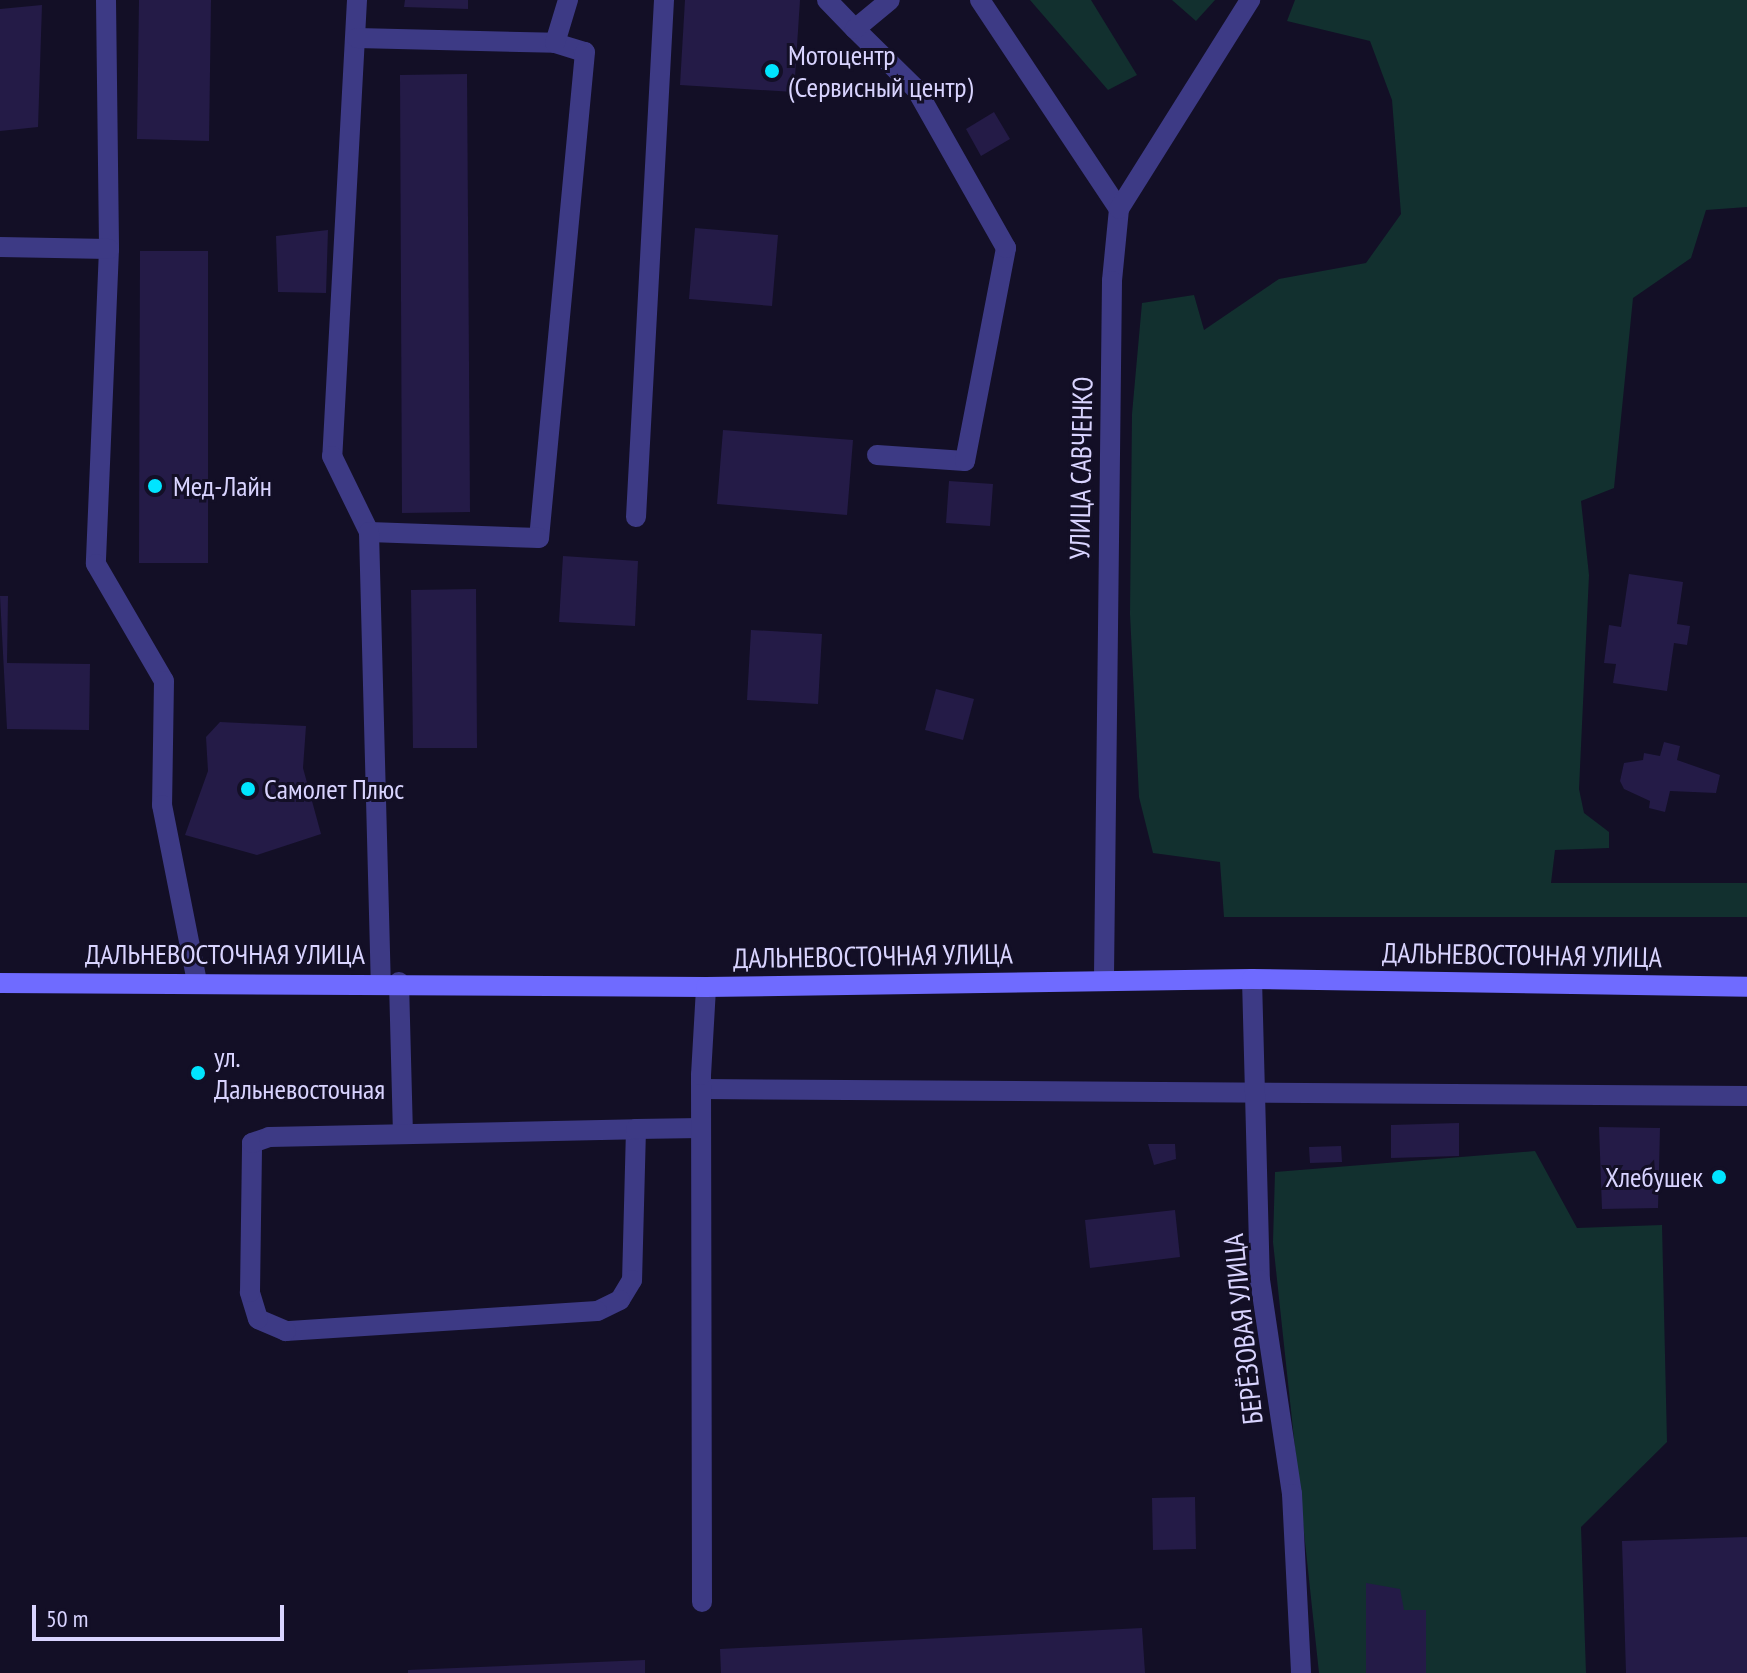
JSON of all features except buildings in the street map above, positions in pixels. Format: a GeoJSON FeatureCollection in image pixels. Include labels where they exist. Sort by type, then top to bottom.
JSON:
{"type":"FeatureCollection","features":[{"type":"Feature","properties":{"kind":"main road","name":"ДАЛЬНЕВОСТОЧНАЯ УЛИЦА"},"geometry":{"type":"LineString","coordinates":[[0,983],[390,982],[706,987],[1252,979],[1747,987]]}},
{"type":"Feature","properties":{"kind":"street"},"geometry":{"type":"LineString","coordinates":[[106,0],[109,249],[96,564],[164,681],[162,805],[197,982]]}},
{"type":"Feature","properties":{"kind":"street"},"geometry":{"type":"LineString","coordinates":[[357,0],[332,456],[369,532],[390,982],[403,1134]]}},
{"type":"Feature","properties":{"kind":"street"},"geometry":{"type":"LineString","coordinates":[[555,43],[568,0]]}},
{"type":"Feature","properties":{"kind":"street"},"geometry":{"type":"LineString","coordinates":[[636,517],[664,0]]}},
{"type":"Feature","properties":{"kind":"street"},"geometry":{"type":"LineString","coordinates":[[827,0],[916,89],[1006,248],[965,461],[877,455]]}},
{"type":"Feature","properties":{"kind":"street"},"geometry":{"type":"LineString","coordinates":[[855,29],[890,0]]}},
{"type":"Feature","properties":{"kind":"street"},"geometry":{"type":"LineString","coordinates":[[980,0],[1119,209],[1250,0]]}},
{"type":"Feature","properties":{"kind":"street"},"geometry":{"type":"LineString","coordinates":[[357,38],[555,43],[585,52],[539,538],[369,532]]}},
{"type":"Feature","properties":{"kind":"street","name":"УЛИЦА САВЧЕНКО"},"geometry":{"type":"LineString","coordinates":[[1104,980],[1112,281],[1119,209]]}},
{"type":"Feature","properties":{"kind":"street"},"geometry":{"type":"LineString","coordinates":[[0,247],[109,249]]}},
{"type":"Feature","properties":{"kind":"street","name":"БЕРЁЗОВАЯ УЛИЦА"},"geometry":{"type":"LineString","coordinates":[[1252,979],[1260,1280],[1292,1494],[1301,1673]]}},
{"type":"Feature","properties":{"kind":"street"},"geometry":{"type":"LineString","coordinates":[[702,1602],[701,1089],[706,987]]}},
{"type":"Feature","properties":{"kind":"street"},"geometry":{"type":"LineString","coordinates":[[701,1089],[1747,1096]]}},
{"type":"Feature","properties":{"kind":"street"},"geometry":{"type":"LineString","coordinates":[[636,1129],[632,1280],[620,1300],[597,1311],[286,1331],[258,1319],[250,1292],[252,1143],[269,1137],[636,1129],[701,1128]]}},
{"type":"Feature","properties":{"kind":"green space"},"geometry":{"type":"Polygon","coordinates":[[[1030,0],[1091,0],[1137,75],[1108,90],[1030,0]]]}},
{"type":"Feature","properties":{"kind":"green space"},"geometry":{"type":"Polygon","coordinates":[[[1172,0],[1215,0],[1196,21],[1172,0]]]}},
{"type":"Feature","properties":{"kind":"green space"},"geometry":{"type":"Polygon","coordinates":[[[1295,0],[1747,0],[1747,207],[1706,210],[1691,258],[1633,298],[1614,488],[1581,501],[1589,575],[1579,789],[1584,813],[1609,832],[1609,848],[1555,850],[1551,883],[1747,883],[1747,917],[1224,917],[1220,862],[1153,853],[1139,797],[1130,614],[1132,414],[1142,303],[1194,295],[1204,330],[1279,279],[1366,263],[1401,214],[1392,100],[1370,41],[1287,21],[1295,0]]]}},
{"type":"Feature","properties":{"kind":"green space"},"geometry":{"type":"Polygon","coordinates":[[[1535,1151],[1577,1228],[1662,1225],[1667,1442],[1581,1527],[1586,1673],[1319,1673],[1273,1242],[1275,1172],[1535,1151]]]}},
{"type":"Feature","properties":{"kind":"place","name":"Мотоцентр (Сервисный центр)"},"geometry":{"type":"Point","coordinates":[772,71]}},
{"type":"Feature","properties":{"kind":"place","name":"Мед-Лайн"},"geometry":{"type":"Point","coordinates":[155,486]}},
{"type":"Feature","properties":{"kind":"place","name":"Самолет Плюс"},"geometry":{"type":"Point","coordinates":[248,789]}},
{"type":"Feature","properties":{"kind":"place","name":"ул. Дальневосточная"},"geometry":{"type":"Point","coordinates":[198,1073]}},
{"type":"Feature","properties":{"kind":"place","name":"Хлебушек"},"geometry":{"type":"Point","coordinates":[1719,1177]}}]}
